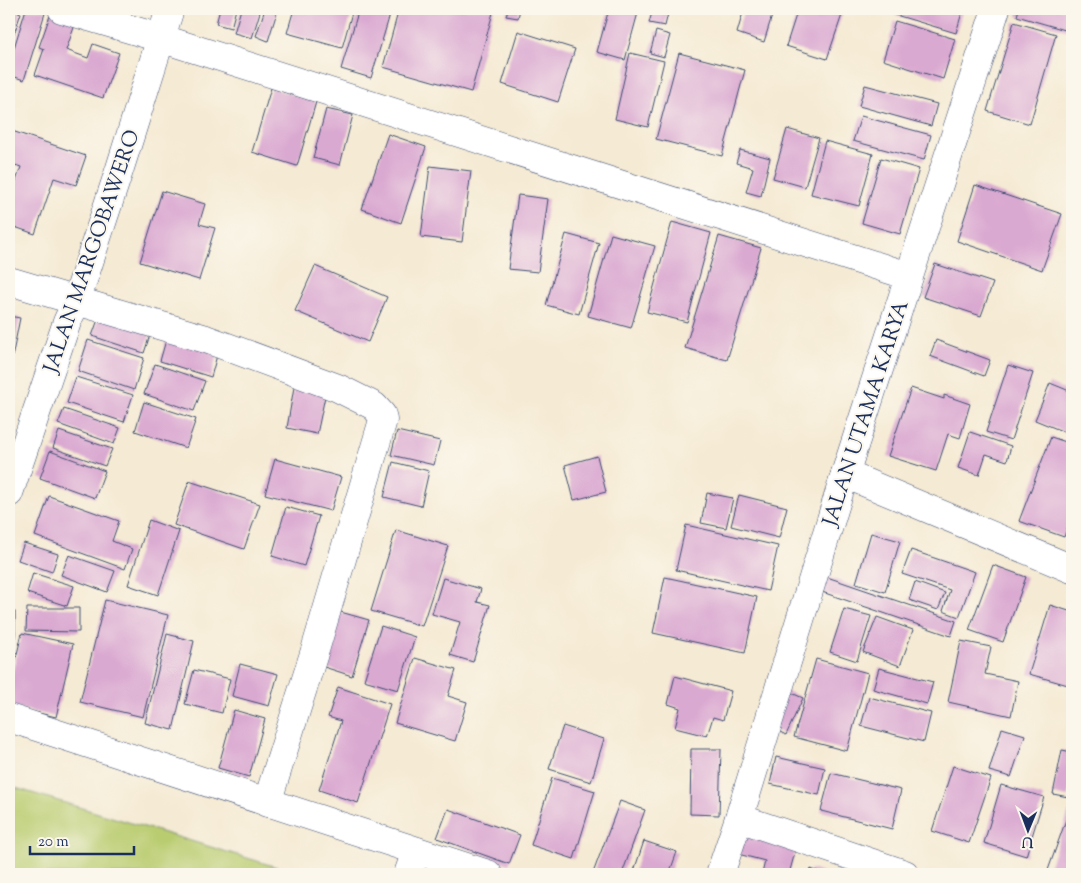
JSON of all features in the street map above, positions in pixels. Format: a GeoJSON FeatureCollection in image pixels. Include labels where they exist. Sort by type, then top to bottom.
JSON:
{"type":"FeatureCollection","features":[{"type":"Feature","properties":{"kind":"street"},"geometry":{"type":"LineString","coordinates":[[62,9],[160,38],[909,276]]}},
{"type":"Feature","properties":{"kind":"street","name":"JALAN MARGOBAWERO"},"geometry":{"type":"LineString","coordinates":[[9,493],[67,322],[76,302],[170,9]]}},
{"type":"Feature","properties":{"kind":"street","name":"JALAN UTAMA KARYA"},"geometry":{"type":"LineString","coordinates":[[722,869],[845,474],[996,9]]}},
{"type":"Feature","properties":{"kind":"street"},"geometry":{"type":"LineString","coordinates":[[9,281],[206,339],[338,388],[374,406],[382,414],[383,420],[268,803]]}},
{"type":"Feature","properties":{"kind":"street"},"geometry":{"type":"LineString","coordinates":[[845,474],[1072,569]]}},
{"type":"Feature","properties":{"kind":"street"},"geometry":{"type":"LineString","coordinates":[[9,718],[268,803],[412,862],[488,874]]}},
{"type":"Feature","properties":{"kind":"street"},"geometry":{"type":"LineString","coordinates":[[739,818],[905,874]]}},
{"type":"Feature","properties":{"kind":"green space"},"geometry":{"type":"Polygon","coordinates":[[[9,786],[300,874],[9,874],[9,786]]]}},
{"type":"Feature","properties":{"kind":"building"},"geometry":{"type":"Polygon","coordinates":[[[9,9],[21,13],[14,34],[9,32],[9,9]]]}},
{"type":"Feature","properties":{"kind":"building"},"geometry":{"type":"Polygon","coordinates":[[[26,9],[46,10],[24,80],[9,75],[9,64],[26,9]]]}},
{"type":"Feature","properties":{"kind":"building"},"geometry":{"type":"Polygon","coordinates":[[[220,9],[236,9],[231,28],[216,24],[220,9]]]}},
{"type":"Feature","properties":{"kind":"building"},"geometry":{"type":"Polygon","coordinates":[[[241,9],[261,9],[252,38],[234,33],[241,9]]]}},
{"type":"Feature","properties":{"kind":"building"},"geometry":{"type":"Polygon","coordinates":[[[265,9],[278,9],[268,41],[256,36],[265,9]]]}},
{"type":"Feature","properties":{"kind":"building"},"geometry":{"type":"Polygon","coordinates":[[[294,9],[353,9],[342,48],[287,33],[294,9]]]}},
{"type":"Feature","properties":{"kind":"building"},"geometry":{"type":"Polygon","coordinates":[[[359,9],[391,11],[371,78],[341,69],[359,9]]]}},
{"type":"Feature","properties":{"kind":"building"},"geometry":{"type":"Polygon","coordinates":[[[399,9],[494,9],[471,92],[383,67],[399,9]]]}},
{"type":"Feature","properties":{"kind":"building"},"geometry":{"type":"Polygon","coordinates":[[[508,9],[520,9],[518,18],[506,16],[508,9]]]}},
{"type":"Feature","properties":{"kind":"building"},"geometry":{"type":"Polygon","coordinates":[[[609,9],[639,9],[625,60],[597,52],[609,9]]]}},
{"type":"Feature","properties":{"kind":"building"},"geometry":{"type":"Polygon","coordinates":[[[653,9],[669,9],[665,26],[649,23],[653,9]]]}},
{"type":"Feature","properties":{"kind":"building"},"geometry":{"type":"Polygon","coordinates":[[[744,9],[774,9],[764,42],[737,33],[744,9]]]}},
{"type":"Feature","properties":{"kind":"building"},"geometry":{"type":"Polygon","coordinates":[[[798,9],[844,9],[827,59],[786,46],[798,9]]]}},
{"type":"Feature","properties":{"kind":"building"},"geometry":{"type":"Polygon","coordinates":[[[890,9],[963,9],[956,33],[889,13],[890,9]]]}},
{"type":"Feature","properties":{"kind":"building"},"geometry":{"type":"Polygon","coordinates":[[[1019,9],[1072,9],[1072,32],[1017,16],[1019,9]]]}},
{"type":"Feature","properties":{"kind":"building"},"geometry":{"type":"Polygon","coordinates":[[[52,10],[77,19],[66,50],[88,58],[93,44],[119,53],[103,98],[35,75],[44,49],[39,47],[52,10]]]}},
{"type":"Feature","properties":{"kind":"building"},"geometry":{"type":"Polygon","coordinates":[[[895,21],[955,39],[943,79],[883,60],[895,21]]]}},
{"type":"Feature","properties":{"kind":"building"},"geometry":{"type":"Polygon","coordinates":[[[1014,22],[1056,34],[1030,124],[987,111],[1014,22]]]}},
{"type":"Feature","properties":{"kind":"building"},"geometry":{"type":"Polygon","coordinates":[[[518,31],[575,49],[558,102],[502,84],[518,31]]]}},
{"type":"Feature","properties":{"kind":"building"},"geometry":{"type":"Polygon","coordinates":[[[656,31],[670,35],[664,57],[650,53],[656,31]]]}},
{"type":"Feature","properties":{"kind":"building"},"geometry":{"type":"Polygon","coordinates":[[[630,53],[664,61],[648,127],[615,119],[630,53]]]}},
{"type":"Feature","properties":{"kind":"building"},"geometry":{"type":"Polygon","coordinates":[[[679,53],[745,70],[722,156],[656,139],[679,53]]]}},
{"type":"Feature","properties":{"kind":"building"},"geometry":{"type":"Polygon","coordinates":[[[865,85],[937,104],[931,126],[859,106],[865,85]]]}},
{"type":"Feature","properties":{"kind":"building"},"geometry":{"type":"Polygon","coordinates":[[[271,88],[316,102],[297,166],[252,152],[271,88]]]}},
{"type":"Feature","properties":{"kind":"building"},"geometry":{"type":"Polygon","coordinates":[[[326,109],[353,115],[340,165],[313,158],[326,109]]]}},
{"type":"Feature","properties":{"kind":"building"},"geometry":{"type":"Polygon","coordinates":[[[861,116],[931,135],[924,160],[853,141],[861,116]]]}},
{"type":"Feature","properties":{"kind":"building"},"geometry":{"type":"Polygon","coordinates":[[[787,129],[819,138],[805,187],[773,178],[787,129]]]}},
{"type":"Feature","properties":{"kind":"building"},"geometry":{"type":"Polygon","coordinates":[[[9,130],[86,156],[76,185],[54,178],[35,234],[9,225],[9,200],[21,167],[9,163],[9,130]]]}},
{"type":"Feature","properties":{"kind":"building"},"geometry":{"type":"Polygon","coordinates":[[[388,134],[426,147],[401,223],[362,209],[388,134]]]}},
{"type":"Feature","properties":{"kind":"building"},"geometry":{"type":"Polygon","coordinates":[[[825,141],[873,154],[859,206],[811,194],[825,141]]]}},
{"type":"Feature","properties":{"kind":"building"},"geometry":{"type":"Polygon","coordinates":[[[740,150],[770,158],[761,196],[746,192],[753,168],[736,163],[740,150]]]}},
{"type":"Feature","properties":{"kind":"building"},"geometry":{"type":"Polygon","coordinates":[[[881,158],[919,169],[900,234],[862,223],[881,158]]]}},
{"type":"Feature","properties":{"kind":"building"},"geometry":{"type":"Polygon","coordinates":[[[430,166],[471,171],[462,242],[421,237],[430,166]]]}},
{"type":"Feature","properties":{"kind":"building"},"geometry":{"type":"Polygon","coordinates":[[[975,185],[1062,214],[1042,270],[957,241],[975,185]]]}},
{"type":"Feature","properties":{"kind":"building"},"geometry":{"type":"Polygon","coordinates":[[[162,191],[205,204],[199,224],[215,228],[199,280],[140,262],[162,191]]]}},
{"type":"Feature","properties":{"kind":"building"},"geometry":{"type":"Polygon","coordinates":[[[518,195],[548,199],[538,272],[508,269],[518,195]]]}},
{"type":"Feature","properties":{"kind":"building"},"geometry":{"type":"Polygon","coordinates":[[[672,222],[711,233],[687,322],[647,312],[672,222]]]}},
{"type":"Feature","properties":{"kind":"building"},"geometry":{"type":"Polygon","coordinates":[[[566,234],[599,243],[579,314],[546,305],[566,234]]]}},
{"type":"Feature","properties":{"kind":"building"},"geometry":{"type":"Polygon","coordinates":[[[611,234],[655,246],[631,328],[588,316],[611,234]]]}},
{"type":"Feature","properties":{"kind":"building"},"geometry":{"type":"Polygon","coordinates":[[[719,236],[761,248],[727,360],[685,348],[719,236]]]}},
{"type":"Feature","properties":{"kind":"building"},"geometry":{"type":"Polygon","coordinates":[[[935,264],[993,283],[981,316],[923,297],[935,264]]]}},
{"type":"Feature","properties":{"kind":"building"},"geometry":{"type":"Polygon","coordinates":[[[315,266],[387,297],[368,342],[295,311],[315,266]]]}},
{"type":"Feature","properties":{"kind":"building"},"geometry":{"type":"Polygon","coordinates":[[[100,314],[151,332],[144,353],[92,336],[100,314]]]}},
{"type":"Feature","properties":{"kind":"building"},"geometry":{"type":"Polygon","coordinates":[[[9,316],[20,318],[10,368],[9,368],[9,316]]]}},
{"type":"Feature","properties":{"kind":"building"},"geometry":{"type":"Polygon","coordinates":[[[168,333],[219,348],[211,377],[160,361],[168,333]]]}},
{"type":"Feature","properties":{"kind":"building"},"geometry":{"type":"Polygon","coordinates":[[[88,340],[144,358],[134,390],[78,371],[88,340]]]}},
{"type":"Feature","properties":{"kind":"building"},"geometry":{"type":"Polygon","coordinates":[[[936,340],[990,360],[984,376],[930,356],[936,340]]]}},
{"type":"Feature","properties":{"kind":"building"},"geometry":{"type":"Polygon","coordinates":[[[155,364],[205,381],[194,411],[144,394],[155,364]]]}},
{"type":"Feature","properties":{"kind":"building"},"geometry":{"type":"Polygon","coordinates":[[[1008,365],[1033,373],[1011,440],[986,432],[1008,365]]]}},
{"type":"Feature","properties":{"kind":"building"},"geometry":{"type":"Polygon","coordinates":[[[76,377],[133,395],[124,422],[67,403],[76,377]]]}},
{"type":"Feature","properties":{"kind":"building"},"geometry":{"type":"Polygon","coordinates":[[[295,381],[327,387],[317,434],[287,428],[295,381]]]}},
{"type":"Feature","properties":{"kind":"building"},"geometry":{"type":"Polygon","coordinates":[[[1050,383],[1072,392],[1072,435],[1035,420],[1050,383]]]}},
{"type":"Feature","properties":{"kind":"building"},"geometry":{"type":"Polygon","coordinates":[[[911,388],[944,399],[944,395],[970,404],[960,438],[948,434],[936,471],[888,456],[911,388]]]}},
{"type":"Feature","properties":{"kind":"building"},"geometry":{"type":"Polygon","coordinates":[[[144,402],[196,419],[186,448],[135,431],[144,402]]]}},
{"type":"Feature","properties":{"kind":"building"},"geometry":{"type":"Polygon","coordinates":[[[64,409],[120,428],[114,444],[58,424],[64,409]]]}},
{"type":"Feature","properties":{"kind":"building"},"geometry":{"type":"Polygon","coordinates":[[[59,431],[112,449],[105,466],[53,448],[59,431]]]}},
{"type":"Feature","properties":{"kind":"building"},"geometry":{"type":"Polygon","coordinates":[[[397,431],[440,441],[434,465],[391,455],[397,431]]]}},
{"type":"Feature","properties":{"kind":"building"},"geometry":{"type":"Polygon","coordinates":[[[970,432],[1011,446],[1007,461],[986,454],[979,475],[958,468],[970,432]]]}},
{"type":"Feature","properties":{"kind":"building"},"geometry":{"type":"Polygon","coordinates":[[[1051,437],[1072,444],[1072,515],[1064,537],[1019,521],[1051,437]]]}},
{"type":"Feature","properties":{"kind":"building"},"geometry":{"type":"Polygon","coordinates":[[[50,451],[105,471],[95,498],[40,478],[50,451]]]}},
{"type":"Feature","properties":{"kind":"building"},"geometry":{"type":"Polygon","coordinates":[[[597,456],[606,492],[574,500],[565,465],[597,456]]]}},
{"type":"Feature","properties":{"kind":"building"},"geometry":{"type":"Polygon","coordinates":[[[275,459],[341,477],[331,511],[265,494],[275,459]]]}},
{"type":"Feature","properties":{"kind":"building"},"geometry":{"type":"Polygon","coordinates":[[[393,462],[429,471],[421,506],[384,497],[393,462]]]}},
{"type":"Feature","properties":{"kind":"building"},"geometry":{"type":"Polygon","coordinates":[[[189,481],[260,504],[244,549],[174,525],[189,481]]]}},
{"type":"Feature","properties":{"kind":"building"},"geometry":{"type":"Polygon","coordinates":[[[707,493],[733,498],[726,528],[701,523],[707,493]]]}},
{"type":"Feature","properties":{"kind":"building"},"geometry":{"type":"Polygon","coordinates":[[[739,495],[787,507],[779,538],[731,526],[739,495]]]}},
{"type":"Feature","properties":{"kind":"building"},"geometry":{"type":"Polygon","coordinates":[[[49,496],[119,521],[112,541],[132,549],[125,569],[35,536],[49,496]]]}},
{"type":"Feature","properties":{"kind":"building"},"geometry":{"type":"Polygon","coordinates":[[[286,507],[319,516],[304,566],[272,556],[286,507]]]}},
{"type":"Feature","properties":{"kind":"building"},"geometry":{"type":"Polygon","coordinates":[[[149,520],[179,531],[158,595],[128,585],[149,520]]]}},
{"type":"Feature","properties":{"kind":"building"},"geometry":{"type":"Polygon","coordinates":[[[686,525],[778,546],[768,591],[676,570],[686,525]]]}},
{"type":"Feature","properties":{"kind":"building"},"geometry":{"type":"Polygon","coordinates":[[[396,530],[448,546],[422,626],[371,611],[396,530]]]}},
{"type":"Feature","properties":{"kind":"building"},"geometry":{"type":"Polygon","coordinates":[[[871,533],[900,541],[885,592],[856,583],[871,533]]]}},
{"type":"Feature","properties":{"kind":"building"},"geometry":{"type":"Polygon","coordinates":[[[24,543],[58,554],[52,572],[18,560],[24,543]]]}},
{"type":"Feature","properties":{"kind":"building"},"geometry":{"type":"Polygon","coordinates":[[[911,550],[975,572],[959,617],[943,611],[950,590],[902,574],[911,550]]]}},
{"type":"Feature","properties":{"kind":"building"},"geometry":{"type":"Polygon","coordinates":[[[69,555],[115,571],[107,592],[61,575],[69,555]]]}},
{"type":"Feature","properties":{"kind":"building"},"geometry":{"type":"Polygon","coordinates":[[[993,565],[1026,577],[1003,642],[969,630],[993,565]]]}},
{"type":"Feature","properties":{"kind":"building"},"geometry":{"type":"Polygon","coordinates":[[[33,573],[74,586],[67,606],[27,593],[33,573]]]}},
{"type":"Feature","properties":{"kind":"building"},"geometry":{"type":"Polygon","coordinates":[[[665,577],[757,597],[745,653],[653,633],[665,577]]]}},
{"type":"Feature","properties":{"kind":"building"},"geometry":{"type":"Polygon","coordinates":[[[827,577],[956,621],[951,636],[822,592],[827,577]]]}},
{"type":"Feature","properties":{"kind":"building"},"geometry":{"type":"Polygon","coordinates":[[[443,578],[481,589],[477,602],[490,605],[473,662],[450,655],[460,622],[432,614],[443,578]]]}},
{"type":"Feature","properties":{"kind":"building"},"geometry":{"type":"Polygon","coordinates":[[[915,582],[945,593],[938,610],[909,600],[915,582]]]}},
{"type":"Feature","properties":{"kind":"building"},"geometry":{"type":"Polygon","coordinates":[[[105,600],[168,615],[143,717],[80,702],[105,600]]]}},
{"type":"Feature","properties":{"kind":"building"},"geometry":{"type":"Polygon","coordinates":[[[1050,605],[1072,612],[1072,672],[1068,685],[1029,674],[1050,605]]]}},
{"type":"Feature","properties":{"kind":"building"},"geometry":{"type":"Polygon","coordinates":[[[27,608],[79,608],[79,632],[26,631],[27,608]]]}},
{"type":"Feature","properties":{"kind":"building"},"geometry":{"type":"Polygon","coordinates":[[[844,609],[871,616],[857,661],[830,652],[844,609]]]}},
{"type":"Feature","properties":{"kind":"building"},"geometry":{"type":"Polygon","coordinates":[[[337,611],[369,620],[352,676],[321,666],[337,611]]]}},
{"type":"Feature","properties":{"kind":"building"},"geometry":{"type":"Polygon","coordinates":[[[9,612],[15,612],[15,637],[9,637],[9,612]]]}},
{"type":"Feature","properties":{"kind":"building"},"geometry":{"type":"Polygon","coordinates":[[[877,617],[913,630],[900,666],[863,652],[877,617]]]}},
{"type":"Feature","properties":{"kind":"building"},"geometry":{"type":"Polygon","coordinates":[[[381,626],[415,637],[398,690],[364,680],[381,626]]]}},
{"type":"Feature","properties":{"kind":"building"},"geometry":{"type":"Polygon","coordinates":[[[22,633],[73,644],[56,717],[9,706],[9,678],[11,679],[22,633]]]}},
{"type":"Feature","properties":{"kind":"building"},"geometry":{"type":"Polygon","coordinates":[[[167,634],[194,641],[173,730],[145,723],[167,634]]]}},
{"type":"Feature","properties":{"kind":"building"},"geometry":{"type":"Polygon","coordinates":[[[961,641],[991,647],[985,674],[1018,681],[1011,716],[948,702],[961,641]]]}},
{"type":"Feature","properties":{"kind":"building"},"geometry":{"type":"Polygon","coordinates":[[[415,658],[456,670],[448,696],[467,702],[455,741],[395,723],[415,658]]]}},
{"type":"Feature","properties":{"kind":"building"},"geometry":{"type":"Polygon","coordinates":[[[816,659],[868,673],[847,751],[794,737],[816,659]]]}},
{"type":"Feature","properties":{"kind":"building"},"geometry":{"type":"Polygon","coordinates":[[[240,664],[278,674],[269,706],[232,696],[240,664]]]}},
{"type":"Feature","properties":{"kind":"building"},"geometry":{"type":"Polygon","coordinates":[[[879,668],[933,682],[927,704],[873,689],[879,668]]]}},
{"type":"Feature","properties":{"kind":"building"},"geometry":{"type":"Polygon","coordinates":[[[194,670],[230,679],[222,713],[185,704],[194,670]]]}},
{"type":"Feature","properties":{"kind":"building"},"geometry":{"type":"Polygon","coordinates":[[[675,676],[731,691],[723,720],[713,717],[707,736],[675,728],[680,708],[668,704],[675,676]]]}},
{"type":"Feature","properties":{"kind":"building"},"geometry":{"type":"Polygon","coordinates":[[[338,687],[390,704],[358,803],[319,790],[341,721],[328,717],[338,687]]]}},
{"type":"Feature","properties":{"kind":"building"},"geometry":{"type":"Polygon","coordinates":[[[787,691],[803,698],[786,735],[770,727],[787,691]]]}},
{"type":"Feature","properties":{"kind":"building"},"geometry":{"type":"Polygon","coordinates":[[[869,697],[931,713],[924,742],[861,726],[869,697]]]}},
{"type":"Feature","properties":{"kind":"building"},"geometry":{"type":"Polygon","coordinates":[[[234,710],[265,719],[249,777],[218,768],[234,710]]]}},
{"type":"Feature","properties":{"kind":"building"},"geometry":{"type":"Polygon","coordinates":[[[563,726],[604,739],[591,782],[549,769],[563,726]]]}},
{"type":"Feature","properties":{"kind":"building"},"geometry":{"type":"Polygon","coordinates":[[[1002,728],[1025,735],[1011,777],[989,771],[1002,728]]]}},
{"type":"Feature","properties":{"kind":"building"},"geometry":{"type":"Polygon","coordinates":[[[691,749],[721,749],[719,815],[690,814],[691,749]]]}},
{"type":"Feature","properties":{"kind":"building"},"geometry":{"type":"Polygon","coordinates":[[[1062,750],[1072,752],[1072,777],[1068,797],[1053,794],[1062,750]]]}},
{"type":"Feature","properties":{"kind":"building"},"geometry":{"type":"Polygon","coordinates":[[[776,757],[825,768],[819,795],[770,784],[776,757]]]}},
{"type":"Feature","properties":{"kind":"building"},"geometry":{"type":"Polygon","coordinates":[[[953,766],[991,778],[969,843],[932,831],[953,766]]]}},
{"type":"Feature","properties":{"kind":"building"},"geometry":{"type":"Polygon","coordinates":[[[831,773],[901,790],[892,829],[821,811],[831,773]]]}},
{"type":"Feature","properties":{"kind":"building"},"geometry":{"type":"Polygon","coordinates":[[[552,778],[595,791],[574,859],[531,845],[552,778]]]}},
{"type":"Feature","properties":{"kind":"building"},"geometry":{"type":"Polygon","coordinates":[[[1001,785],[1044,797],[1026,856],[984,843],[1001,785]]]}},
{"type":"Feature","properties":{"kind":"building"},"geometry":{"type":"Polygon","coordinates":[[[620,801],[645,810],[622,874],[593,873],[620,801]]]}},
{"type":"Feature","properties":{"kind":"building"},"geometry":{"type":"Polygon","coordinates":[[[1072,803],[1072,874],[1047,873],[1072,803]]]}},
{"type":"Feature","properties":{"kind":"building"},"geometry":{"type":"Polygon","coordinates":[[[448,809],[520,835],[509,864],[437,838],[448,809]]]}},
{"type":"Feature","properties":{"kind":"building"},"geometry":{"type":"Polygon","coordinates":[[[743,833],[797,845],[789,874],[762,874],[765,861],[738,854],[743,833]]]}},
{"type":"Feature","properties":{"kind":"building"},"geometry":{"type":"Polygon","coordinates":[[[644,841],[677,852],[669,874],[633,874],[644,841]]]}},
{"type":"Feature","properties":{"kind":"building"},"geometry":{"type":"Polygon","coordinates":[[[811,869],[826,874],[809,874],[811,869]]]}}]}
